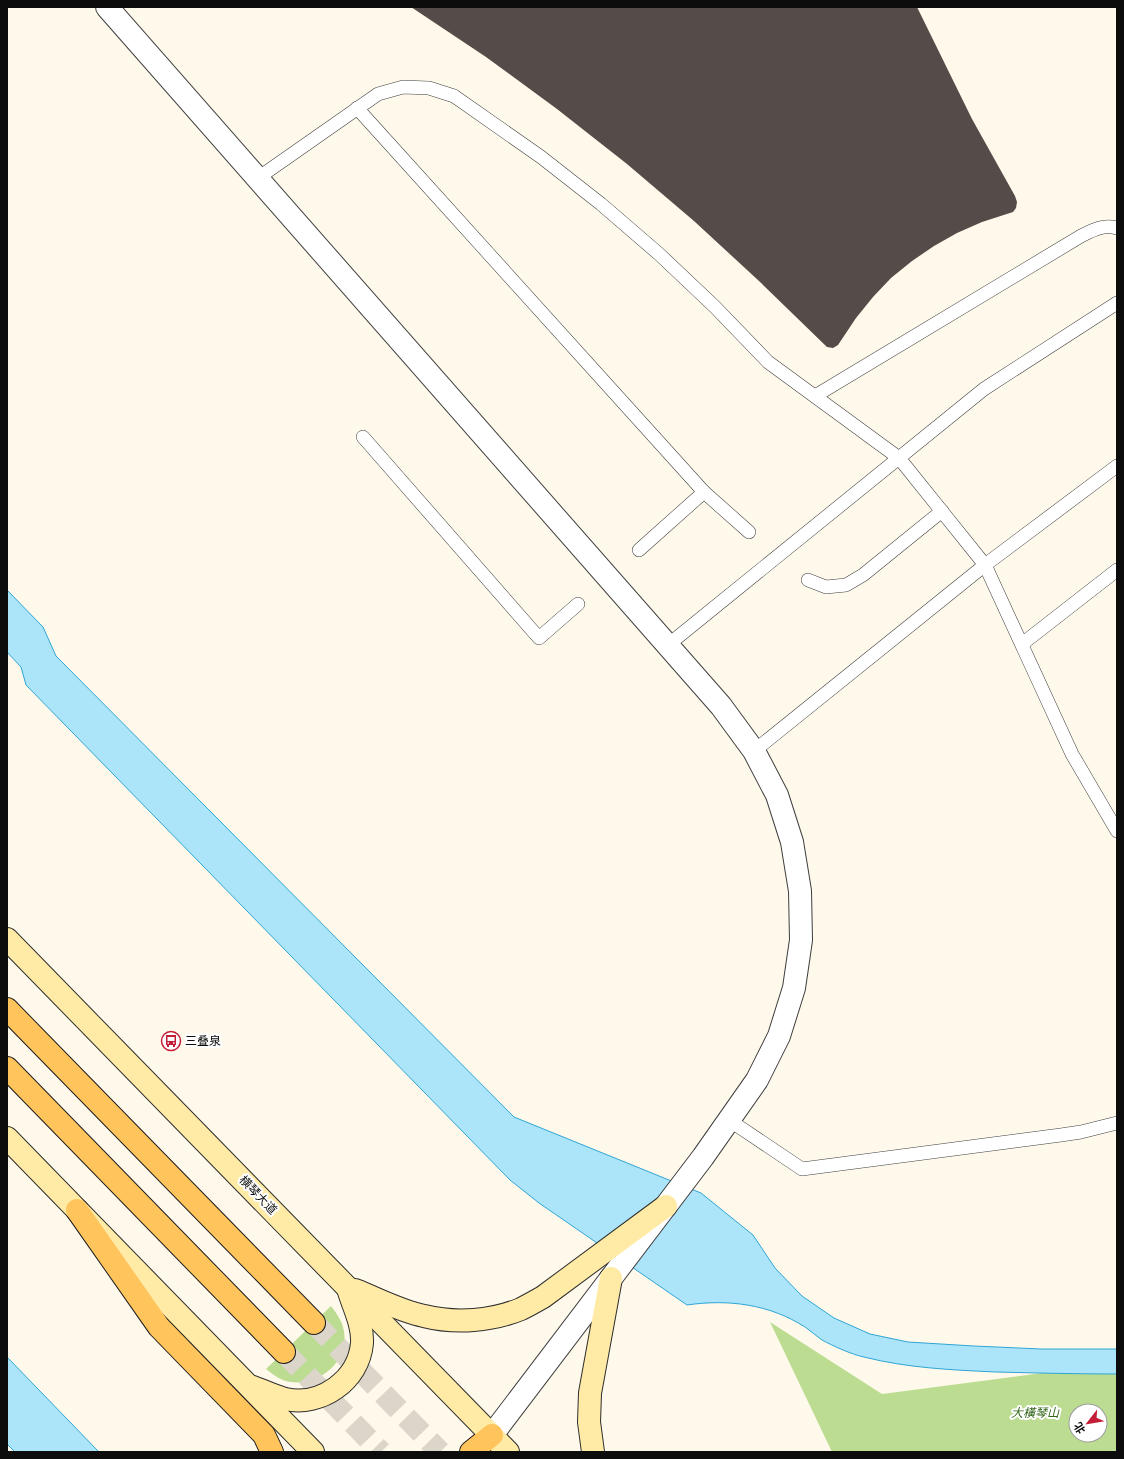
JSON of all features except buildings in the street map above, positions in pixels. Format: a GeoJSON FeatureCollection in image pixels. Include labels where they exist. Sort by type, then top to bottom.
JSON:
{"type":"FeatureCollection","features":[{"type":"Feature","properties":{"kind":"main road","name":"横琴大道"},"geometry":{"type":"LineString","coordinates":[[7,939],[347,1286],[487,1444],[508,1452]]}},
{"type":"Feature","properties":{"kind":"main road"},"geometry":{"type":"LineString","coordinates":[[7,1008],[314,1323]]}},
{"type":"Feature","properties":{"kind":"main road"},"geometry":{"type":"LineString","coordinates":[[7,1068],[284,1352]]}},
{"type":"Feature","properties":{"kind":"main road"},"geometry":{"type":"LineString","coordinates":[[7,1138],[313,1452]]}},
{"type":"Feature","properties":{"kind":"main road"},"geometry":{"type":"LineString","coordinates":[[347,1286],[401,1309],[424,1316],[449,1320],[473,1320],[498,1316],[521,1309],[543,1297],[666,1206]]}},
{"type":"Feature","properties":{"kind":"main road"},"geometry":{"type":"LineString","coordinates":[[77,1210],[159,1327],[264,1435],[272,1452]]}},
{"type":"Feature","properties":{"kind":"main road"},"geometry":{"type":"LineString","coordinates":[[593,1452],[589,1422],[590,1393],[611,1278]]}},
{"type":"Feature","properties":{"kind":"main road"},"geometry":{"type":"LineString","coordinates":[[247,1384],[285,1399],[303,1400],[320,1397],[336,1388],[345,1380],[349,1376],[357,1360],[362,1343],[360,1325],[347,1286]]}},
{"type":"Feature","properties":{"kind":"main road"},"geometry":{"type":"LineString","coordinates":[[471,1452],[487,1444]]}},
{"type":"Feature","properties":{"kind":"street"},"geometry":{"type":"LineString","coordinates":[[107,7],[721,706],[754,751],[777,795],[792,842],[800,891],[801,940],[794,988],[779,1036],[757,1080],[703,1157],[487,1444]]}},
{"type":"Feature","properties":{"kind":"lane"},"geometry":{"type":"LineString","coordinates":[[258,178],[378,94],[403,87],[429,88],[454,96],[541,157],[601,204],[659,254],[768,362],[899,458],[985,565],[1072,754],[1117,831]]}},
{"type":"Feature","properties":{"kind":"lane"},"geometry":{"type":"LineString","coordinates":[[356,108],[704,492],[749,532]]}},
{"type":"Feature","properties":{"kind":"lane"},"geometry":{"type":"LineString","coordinates":[[815,396],[1096,228],[1117,228]]}},
{"type":"Feature","properties":{"kind":"lane"},"geometry":{"type":"LineString","coordinates":[[668,645],[984,390],[1117,303]]}},
{"type":"Feature","properties":{"kind":"lane"},"geometry":{"type":"LineString","coordinates":[[363,437],[539,638],[578,604]]}},
{"type":"Feature","properties":{"kind":"lane"},"geometry":{"type":"LineString","coordinates":[[754,751],[985,565],[1117,466]]}},
{"type":"Feature","properties":{"kind":"lane"},"geometry":{"type":"LineString","coordinates":[[638,550],[704,492]]}},
{"type":"Feature","properties":{"kind":"lane"},"geometry":{"type":"LineString","coordinates":[[808,580],[826,587],[846,585],[862,575],[942,511]]}},
{"type":"Feature","properties":{"kind":"lane"},"geometry":{"type":"LineString","coordinates":[[1022,644],[1117,570]]}},
{"type":"Feature","properties":{"kind":"lane"},"geometry":{"type":"LineString","coordinates":[[729,1120],[802,1169],[1061,1136],[1117,1123]]}},
{"type":"Feature","properties":{"kind":"green space"},"geometry":{"type":"Polygon","coordinates":[[[331,1306],[341,1321],[345,1339],[343,1350],[332,1368],[313,1380],[302,1382],[291,1382],[284,1380],[266,1369],[331,1306]]]}},
{"type":"Feature","properties":{"kind":"green space","name":"大橫琴山"},"geometry":{"type":"Polygon","coordinates":[[[770,1322],[882,1394],[1050,1372],[1117,1366],[1117,1452],[832,1452],[770,1322]]]}},
{"type":"Feature","properties":{"kind":"water"},"geometry":{"type":"Polygon","coordinates":[[[7,590],[43,627],[56,656],[514,1117],[701,1193],[753,1235],[775,1268],[802,1296],[834,1318],[870,1334],[908,1342],[1041,1349],[1117,1349],[1117,1374],[1041,1373],[930,1368],[897,1364],[859,1356],[822,1340],[805,1327],[791,1319],[763,1308],[733,1303],[702,1303],[687,1305],[539,1203],[510,1180],[26,685],[21,667],[7,652],[7,590]]]}},
{"type":"Feature","properties":{"kind":"water"},"geometry":{"type":"Polygon","coordinates":[[[7,1357],[99,1452],[15,1452],[7,1444],[7,1357]]]}},
{"type":"Feature","properties":{"kind":"tunnel"},"geometry":{"type":"LineString","coordinates":[[314,1323],[440,1452]]}},
{"type":"Feature","properties":{"kind":"tunnel"},"geometry":{"type":"LineString","coordinates":[[284,1352],[381,1452]]}},
{"type":"Feature","properties":{"kind":"place","name":"三叠泉"},"geometry":{"type":"Point","coordinates":[171,1041]}}]}
